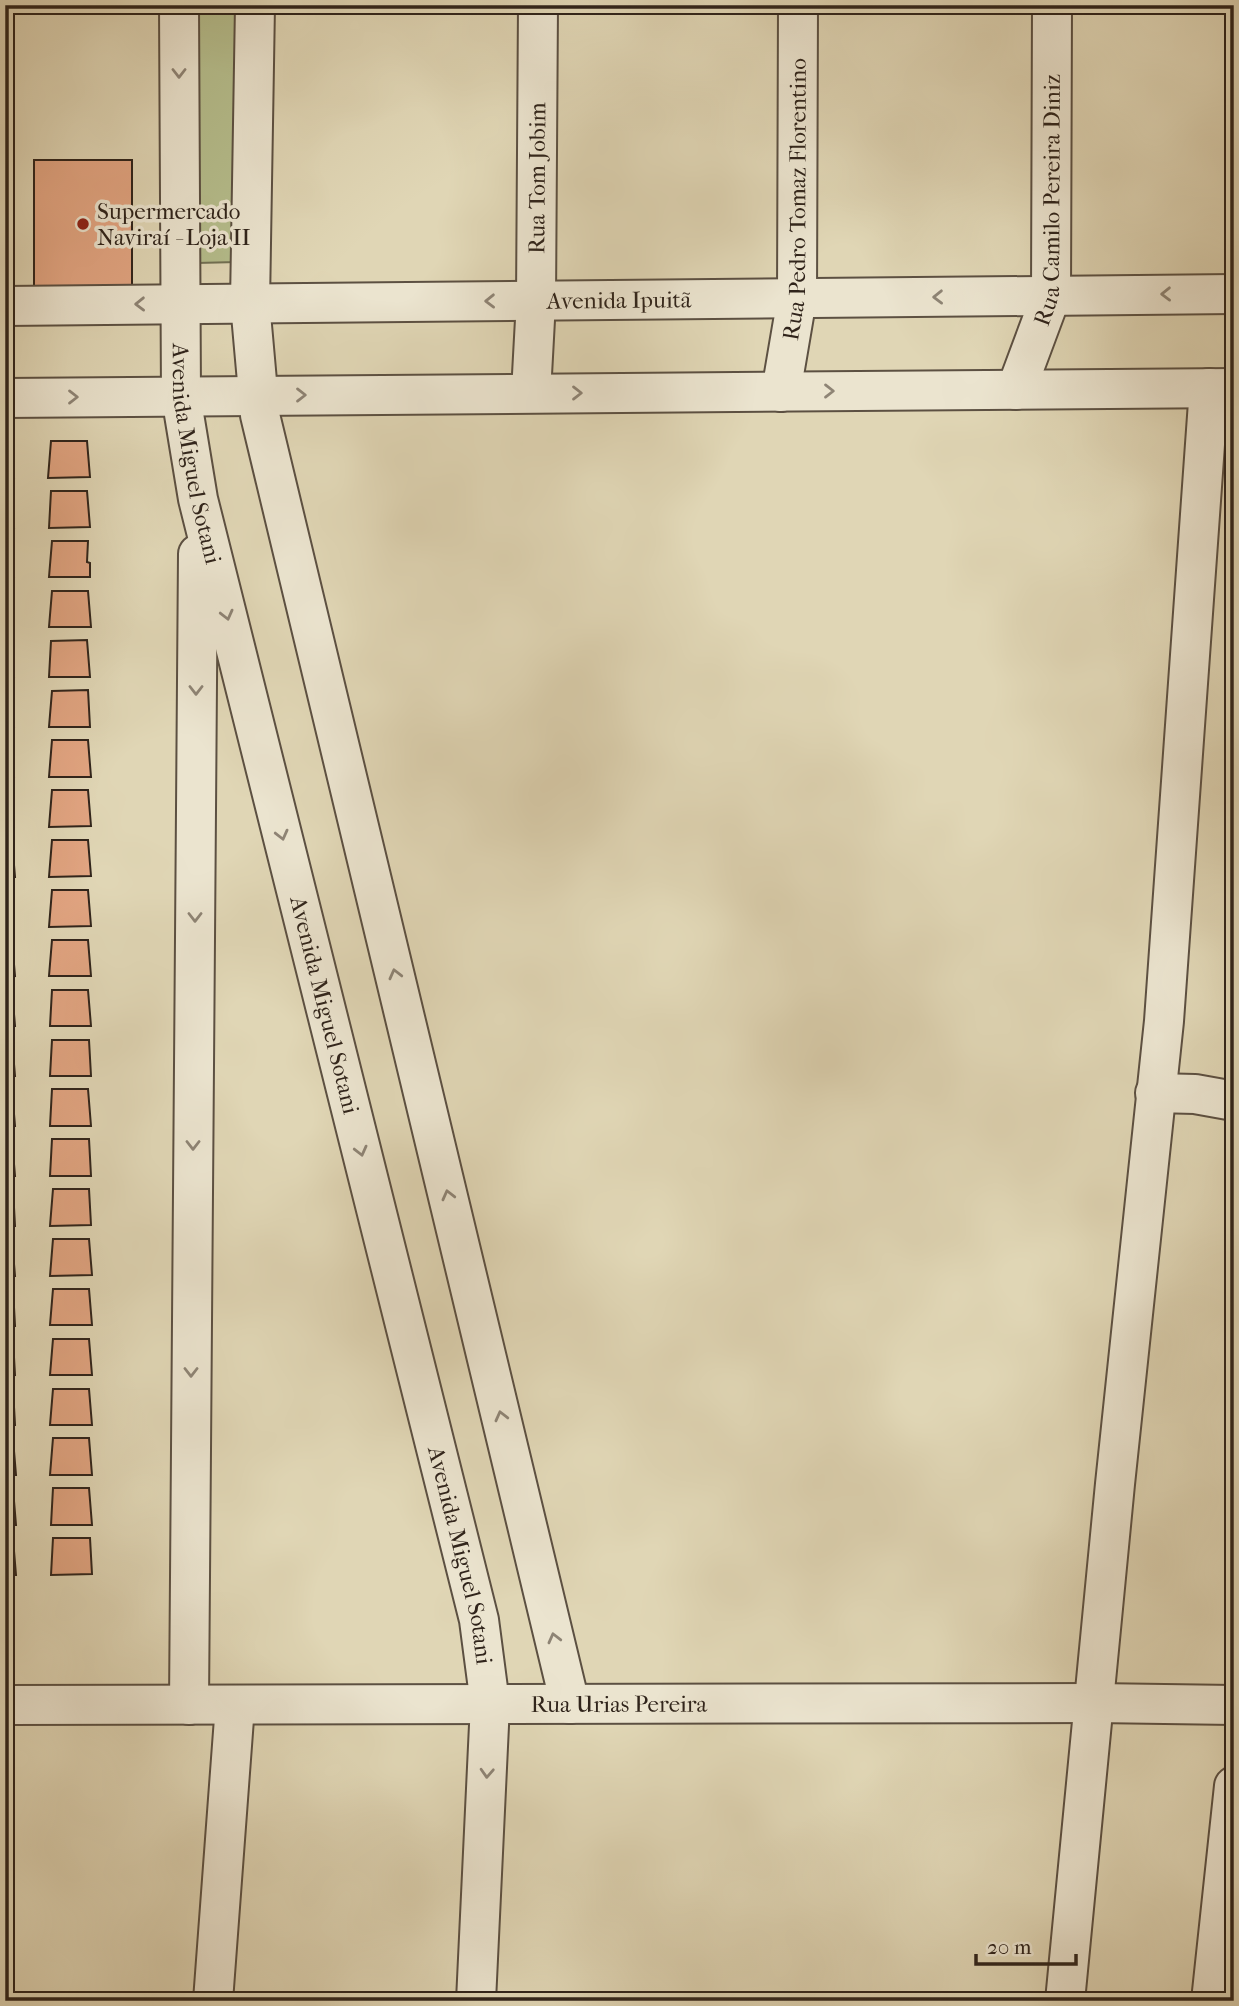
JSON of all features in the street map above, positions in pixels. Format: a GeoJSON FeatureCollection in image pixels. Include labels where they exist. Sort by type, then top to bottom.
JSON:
{"type":"FeatureCollection","features":[{"type":"Feature","properties":{"kind":"street","name":"Avenida Miguel Sotani"},"geometry":{"type":"LineString","coordinates":[[179,5],[181,396],[198,499],[479,1620],[490,1704],[476,2001]]}},
{"type":"Feature","properties":{"kind":"street"},"geometry":{"type":"LineString","coordinates":[[255,5],[250,303],[260,415],[570,1704]]}},
{"type":"Feature","properties":{"kind":"street","name":"Rua Tom Jobim"},"geometry":{"type":"LineString","coordinates":[[531,393],[536,301],[538,5]]}},
{"type":"Feature","properties":{"kind":"street","name":"Rua Pedro Tomaz Florentino"},"geometry":{"type":"LineString","coordinates":[[781,392],[797,298],[798,5]]}},
{"type":"Feature","properties":{"kind":"street","name":"Rua Camilo Pereira Diniz"},"geometry":{"type":"LineString","coordinates":[[1016,390],[1051,296],[1052,5]]}},
{"type":"Feature","properties":{"kind":"street","name":"Avenida Ipuitã"},"geometry":{"type":"LineString","coordinates":[[5,306],[1234,294]]}},
{"type":"Feature","properties":{"kind":"street"},"geometry":{"type":"LineString","coordinates":[[5,398],[1221,388],[1164,1020],[1065,2001]]}},
{"type":"Feature","properties":{"kind":"street"},"geometry":{"type":"LineString","coordinates":[[189,1705],[198,499]]}},
{"type":"Feature","properties":{"kind":"street"},"geometry":{"type":"LineString","coordinates":[[1155,1093],[1195,1094],[1234,1101]]}},
{"type":"Feature","properties":{"kind":"street","name":"Rua Urias Pereira"},"geometry":{"type":"LineString","coordinates":[[5,1705],[1234,1705]]}},
{"type":"Feature","properties":{"kind":"street"},"geometry":{"type":"LineString","coordinates":[[213,2001],[235,1705]]}},
{"type":"Feature","properties":{"kind":"street"},"geometry":{"type":"LineString","coordinates":[[1211,2001],[1234,1786]]}},
{"type":"Feature","properties":{"kind":"green space"},"geometry":{"type":"Polygon","coordinates":[[[197,5],[237,5],[237,262],[197,263],[197,5]]]}},
{"type":"Feature","properties":{"kind":"building","name":"Supermercado Naviraí - Loja II"},"geometry":{"type":"Polygon","coordinates":[[[34,160],[132,160],[132,289],[34,289],[34,160]]]}},
{"type":"Feature","properties":{"kind":"building"},"geometry":{"type":"Polygon","coordinates":[[[51,441],[87,441],[90,477],[48,478],[51,441]]]}},
{"type":"Feature","properties":{"kind":"building"},"geometry":{"type":"Polygon","coordinates":[[[5,442],[11,442],[14,478],[5,478],[5,442]]]}},
{"type":"Feature","properties":{"kind":"building"},"geometry":{"type":"Polygon","coordinates":[[[51,491],[87,491],[90,527],[49,528],[51,491]]]}},
{"type":"Feature","properties":{"kind":"building"},"geometry":{"type":"Polygon","coordinates":[[[5,492],[11,492],[14,528],[5,528],[5,492]]]}},
{"type":"Feature","properties":{"kind":"building"},"geometry":{"type":"Polygon","coordinates":[[[52,541],[88,541],[87,562],[90,563],[90,577],[49,577],[52,541]]]}},
{"type":"Feature","properties":{"kind":"building"},"geometry":{"type":"Polygon","coordinates":[[[5,542],[11,542],[14,577],[5,578],[5,542]]]}},
{"type":"Feature","properties":{"kind":"building"},"geometry":{"type":"Polygon","coordinates":[[[52,591],[88,591],[91,627],[49,627],[52,591]]]}},
{"type":"Feature","properties":{"kind":"building"},"geometry":{"type":"Polygon","coordinates":[[[5,592],[11,592],[14,627],[5,628],[5,592]]]}},
{"type":"Feature","properties":{"kind":"building"},"geometry":{"type":"Polygon","coordinates":[[[87,640],[90,677],[49,677],[51,641],[87,640]]]}},
{"type":"Feature","properties":{"kind":"building"},"geometry":{"type":"Polygon","coordinates":[[[5,641],[11,641],[14,677],[5,677],[5,641]]]}},
{"type":"Feature","properties":{"kind":"building"},"geometry":{"type":"Polygon","coordinates":[[[88,690],[90,727],[49,727],[52,691],[88,690]]]}},
{"type":"Feature","properties":{"kind":"building"},"geometry":{"type":"Polygon","coordinates":[[[5,691],[11,691],[14,727],[5,727],[5,691]]]}},
{"type":"Feature","properties":{"kind":"building"},"geometry":{"type":"Polygon","coordinates":[[[52,740],[88,740],[91,777],[49,777],[52,740]]]}},
{"type":"Feature","properties":{"kind":"building"},"geometry":{"type":"Polygon","coordinates":[[[5,741],[11,741],[14,777],[5,777],[5,741]]]}},
{"type":"Feature","properties":{"kind":"building"},"geometry":{"type":"Polygon","coordinates":[[[52,790],[88,790],[91,826],[49,827],[52,790]]]}},
{"type":"Feature","properties":{"kind":"building"},"geometry":{"type":"Polygon","coordinates":[[[5,791],[12,791],[14,827],[5,827],[5,791]]]}},
{"type":"Feature","properties":{"kind":"building"},"geometry":{"type":"Polygon","coordinates":[[[52,840],[88,840],[91,876],[49,877],[52,840]]]}},
{"type":"Feature","properties":{"kind":"building"},"geometry":{"type":"Polygon","coordinates":[[[5,841],[12,841],[15,877],[5,877],[5,841]]]}},
{"type":"Feature","properties":{"kind":"building"},"geometry":{"type":"Polygon","coordinates":[[[52,890],[88,890],[91,926],[49,927],[52,890]]]}},
{"type":"Feature","properties":{"kind":"building"},"geometry":{"type":"Polygon","coordinates":[[[5,891],[12,891],[14,926],[5,927],[5,891]]]}},
{"type":"Feature","properties":{"kind":"building"},"geometry":{"type":"Polygon","coordinates":[[[52,940],[88,940],[91,976],[49,976],[52,940]]]}},
{"type":"Feature","properties":{"kind":"building"},"geometry":{"type":"Polygon","coordinates":[[[5,941],[12,941],[15,976],[5,977],[5,941]]]}},
{"type":"Feature","properties":{"kind":"building"},"geometry":{"type":"Polygon","coordinates":[[[5,990],[12,990],[15,1026],[5,1026],[5,990]]]}},
{"type":"Feature","properties":{"kind":"building"},"geometry":{"type":"Polygon","coordinates":[[[52,990],[88,990],[91,1026],[50,1026],[52,990]]]}},
{"type":"Feature","properties":{"kind":"building"},"geometry":{"type":"Polygon","coordinates":[[[5,1040],[12,1040],[15,1076],[5,1076],[5,1040]]]}},
{"type":"Feature","properties":{"kind":"building"},"geometry":{"type":"Polygon","coordinates":[[[52,1040],[89,1040],[91,1076],[50,1076],[52,1040]]]}},
{"type":"Feature","properties":{"kind":"building"},"geometry":{"type":"Polygon","coordinates":[[[52,1089],[88,1089],[91,1126],[50,1126],[52,1089]]]}},
{"type":"Feature","properties":{"kind":"building"},"geometry":{"type":"Polygon","coordinates":[[[5,1090],[12,1090],[15,1126],[5,1126],[5,1090]]]}},
{"type":"Feature","properties":{"kind":"building"},"geometry":{"type":"Polygon","coordinates":[[[52,1139],[89,1139],[91,1176],[50,1176],[52,1139]]]}},
{"type":"Feature","properties":{"kind":"building"},"geometry":{"type":"Polygon","coordinates":[[[5,1140],[12,1140],[15,1176],[5,1176],[5,1140]]]}},
{"type":"Feature","properties":{"kind":"building"},"geometry":{"type":"Polygon","coordinates":[[[13,1189],[15,1226],[5,1226],[5,1190],[13,1189]]]}},
{"type":"Feature","properties":{"kind":"building"},"geometry":{"type":"Polygon","coordinates":[[[53,1189],[89,1189],[91,1225],[50,1226],[53,1189]]]}},
{"type":"Feature","properties":{"kind":"building"},"geometry":{"type":"Polygon","coordinates":[[[53,1239],[89,1239],[92,1275],[50,1276],[53,1239]]]}},
{"type":"Feature","properties":{"kind":"building"},"geometry":{"type":"Polygon","coordinates":[[[5,1240],[12,1240],[15,1276],[5,1276],[5,1240]]]}},
{"type":"Feature","properties":{"kind":"building"},"geometry":{"type":"Polygon","coordinates":[[[5,1289],[13,1289],[15,1326],[5,1326],[5,1289]]]}},
{"type":"Feature","properties":{"kind":"building"},"geometry":{"type":"Polygon","coordinates":[[[53,1289],[89,1289],[92,1325],[50,1325],[53,1289]]]}},
{"type":"Feature","properties":{"kind":"building"},"geometry":{"type":"Polygon","coordinates":[[[5,1339],[13,1340],[15,1375],[5,1376],[5,1339]]]}},
{"type":"Feature","properties":{"kind":"building"},"geometry":{"type":"Polygon","coordinates":[[[53,1339],[89,1339],[92,1375],[50,1375],[53,1339]]]}},
{"type":"Feature","properties":{"kind":"building"},"geometry":{"type":"Polygon","coordinates":[[[5,1389],[13,1389],[15,1425],[5,1425],[5,1389]]]}},
{"type":"Feature","properties":{"kind":"building"},"geometry":{"type":"Polygon","coordinates":[[[53,1389],[89,1389],[92,1425],[50,1425],[53,1389]]]}},
{"type":"Feature","properties":{"kind":"building"},"geometry":{"type":"Polygon","coordinates":[[[53,1438],[89,1438],[92,1475],[50,1475],[53,1438]]]}},
{"type":"Feature","properties":{"kind":"building"},"geometry":{"type":"Polygon","coordinates":[[[5,1439],[13,1439],[16,1475],[5,1475],[5,1439]]]}},
{"type":"Feature","properties":{"kind":"building"},"geometry":{"type":"Polygon","coordinates":[[[53,1488],[89,1488],[92,1525],[51,1525],[53,1488]]]}},
{"type":"Feature","properties":{"kind":"building"},"geometry":{"type":"Polygon","coordinates":[[[5,1489],[13,1489],[16,1525],[5,1525],[5,1489]]]}},
{"type":"Feature","properties":{"kind":"building"},"geometry":{"type":"Polygon","coordinates":[[[53,1538],[90,1538],[92,1574],[51,1575],[53,1538]]]}},
{"type":"Feature","properties":{"kind":"building"},"geometry":{"type":"Polygon","coordinates":[[[5,1539],[13,1539],[16,1575],[5,1575],[5,1539]]]}},
{"type":"Feature","properties":{"kind":"place","name":"Supermercado Naviraí - Loja II"},"geometry":{"type":"Point","coordinates":[83,224]}}]}
